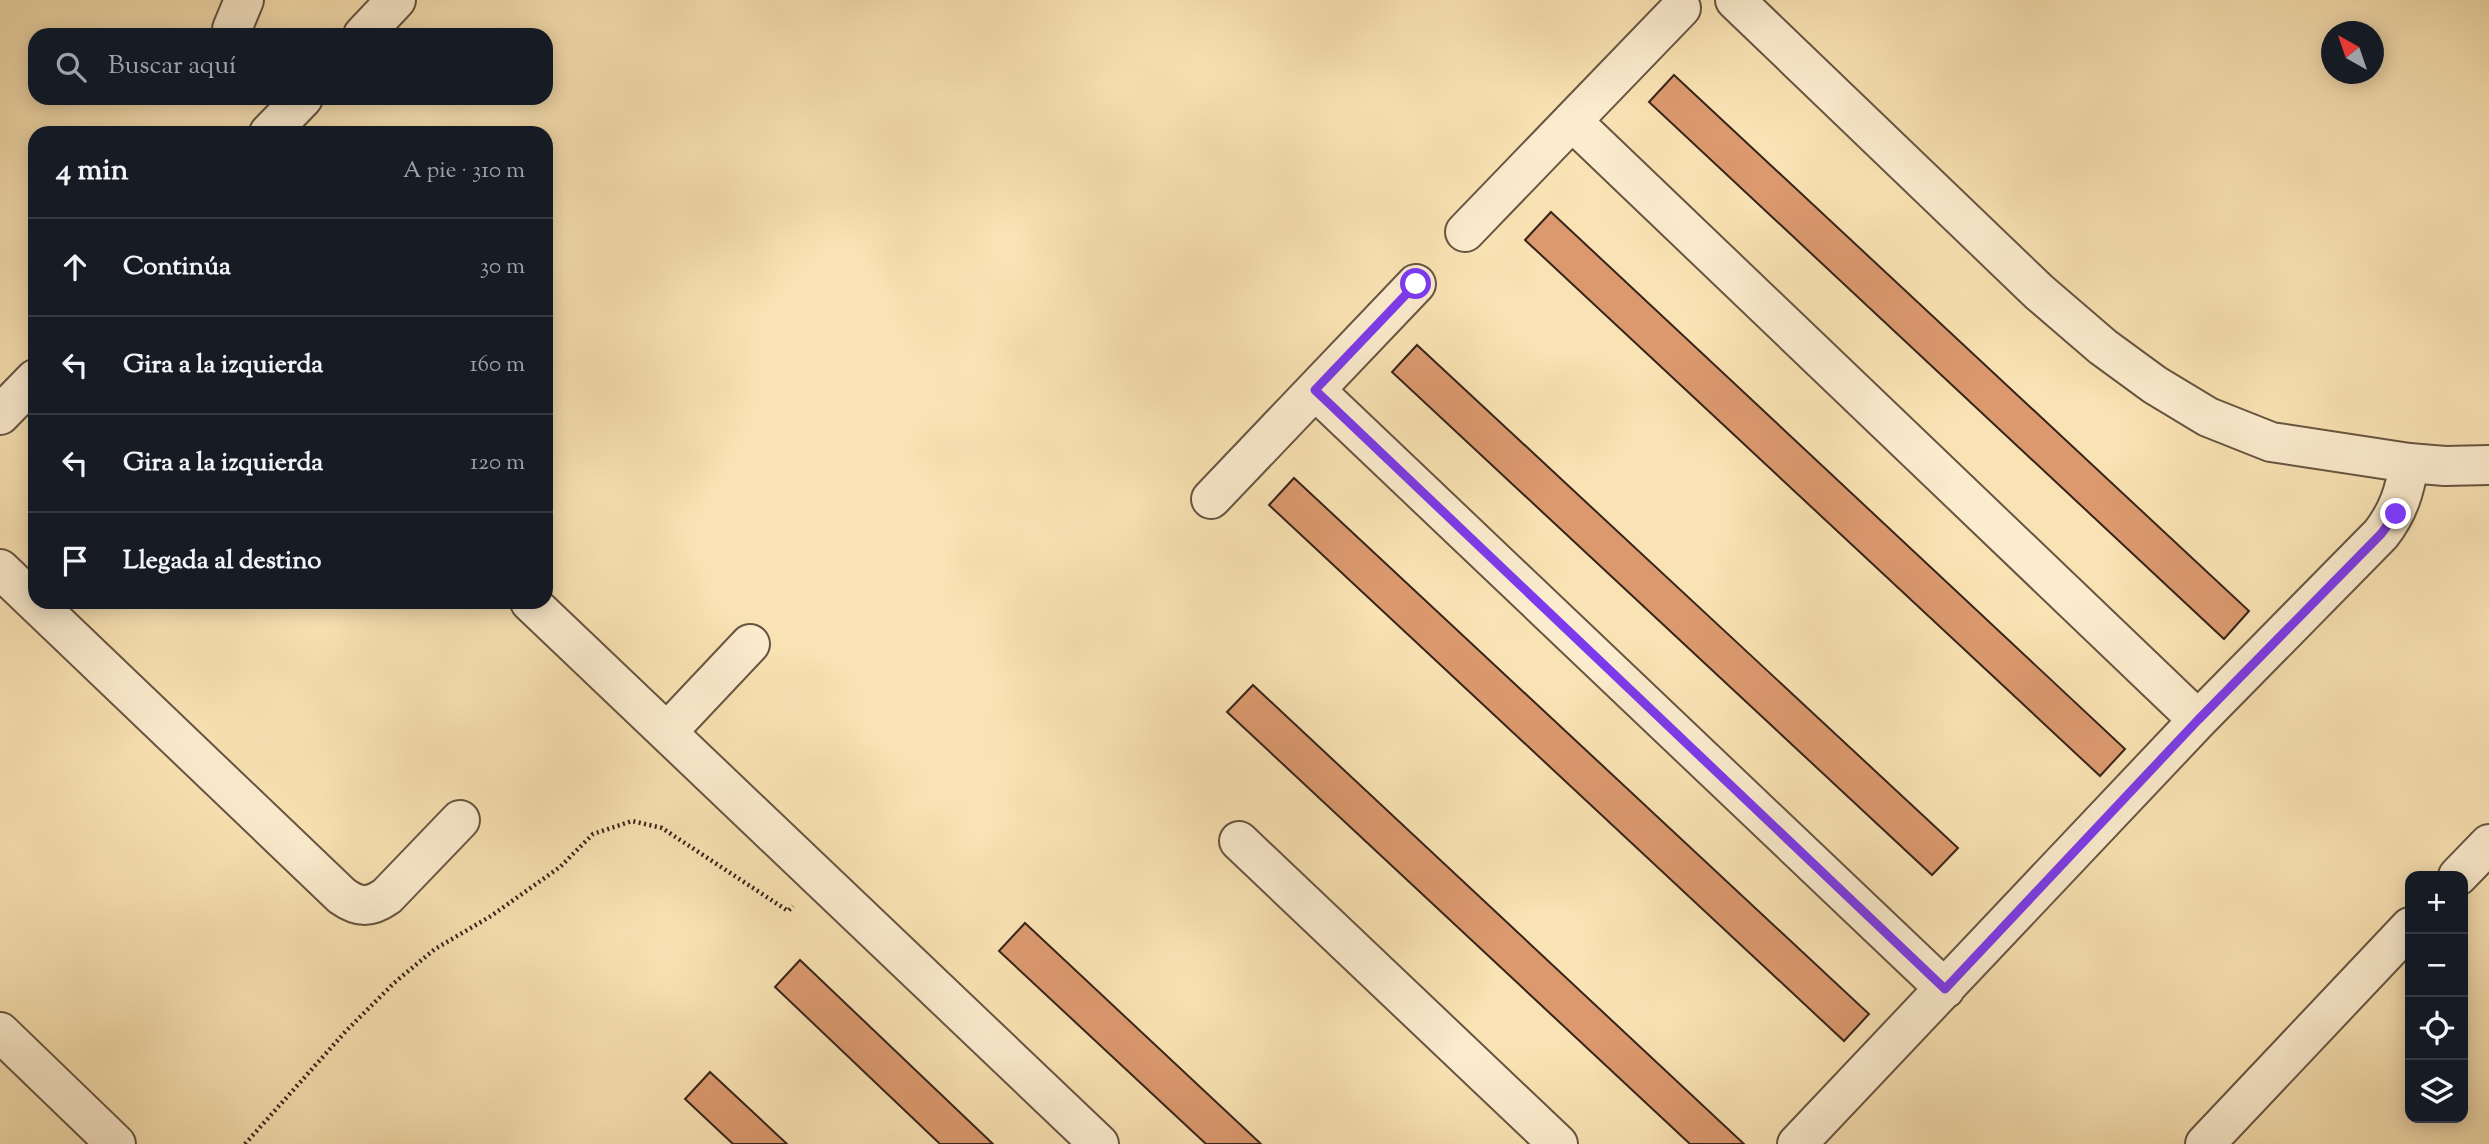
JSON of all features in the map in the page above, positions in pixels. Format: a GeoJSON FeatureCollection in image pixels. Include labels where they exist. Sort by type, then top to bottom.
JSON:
{"type":"FeatureCollection","features":[{"type":"Feature","properties":{"kind":"street"},"geometry":{"type":"LineString","coordinates":[[232,28],[244,0]]}},
{"type":"Feature","properties":{"kind":"street"},"geometry":{"type":"LineString","coordinates":[[370,28],[396,0]]}},
{"type":"Feature","properties":{"kind":"street"},"geometry":{"type":"LineString","coordinates":[[1735,0],[2039,292],[2102,347],[2155,385],[2208,417],[2271,442],[2409,463],[2489,465]]}},
{"type":"Feature","properties":{"kind":"street"},"geometry":{"type":"LineString","coordinates":[[1465,232],[1681,8]]}},
{"type":"Feature","properties":{"kind":"street"},"geometry":{"type":"LineString","coordinates":[[1572,121],[2198,720]]}},
{"type":"Feature","properties":{"kind":"street"},"geometry":{"type":"LineString","coordinates":[[1211,499],[1416,284]]}},
{"type":"Feature","properties":{"kind":"street"},"geometry":{"type":"LineString","coordinates":[[0,415],[28,386]]}},
{"type":"Feature","properties":{"kind":"street"},"geometry":{"type":"LineString","coordinates":[[1315,390],[1945,989]]}},
{"type":"Feature","properties":{"kind":"street"},"geometry":{"type":"LineString","coordinates":[[1797,1144],[2198,720],[2381,534],[2396,514],[2406,486],[2409,463]]}},
{"type":"Feature","properties":{"kind":"street"},"geometry":{"type":"LineString","coordinates":[[0,569],[28,596]]}},
{"type":"Feature","properties":{"kind":"street"},"geometry":{"type":"LineString","coordinates":[[42,609],[342,896],[354,904],[365,907],[376,904],[387,896],[460,820]]}},
{"type":"Feature","properties":{"kind":"street"},"geometry":{"type":"LineString","coordinates":[[537,609],[1099,1144]]}},
{"type":"Feature","properties":{"kind":"street"},"geometry":{"type":"LineString","coordinates":[[667,732],[750,644]]}},
{"type":"Feature","properties":{"kind":"street"},"geometry":{"type":"LineString","coordinates":[[1239,841],[1558,1144]]}},
{"type":"Feature","properties":{"kind":"street"},"geometry":{"type":"LineString","coordinates":[[2204,1144],[2405,932]]}},
{"type":"Feature","properties":{"kind":"street"},"geometry":{"type":"LineString","coordinates":[[0,1032],[116,1144]]}},
{"type":"Feature","properties":{"kind":"path"},"geometry":{"type":"LineString","coordinates":[[244,1144],[346,1031],[394,983],[435,950],[491,916],[560,867],[593,834],[632,821],[662,828],[788,911],[821,879]]}},
{"type":"Feature","properties":{"kind":"building"},"geometry":{"type":"Polygon","coordinates":[[[1674,75],[2249,611],[2224,639],[1649,102],[1674,75]]]}},
{"type":"Feature","properties":{"kind":"building"},"geometry":{"type":"Polygon","coordinates":[[[1551,212],[2125,749],[2100,776],[1525,240],[1551,212]]]}},
{"type":"Feature","properties":{"kind":"building"},"geometry":{"type":"Polygon","coordinates":[[[1417,345],[1958,848],[1932,875],[1392,372],[1417,345]]]}},
{"type":"Feature","properties":{"kind":"building"},"geometry":{"type":"Polygon","coordinates":[[[1294,478],[1869,1014],[1844,1041],[1269,505],[1294,478]]]}},
{"type":"Feature","properties":{"kind":"building"},"geometry":{"type":"Polygon","coordinates":[[[1253,685],[1744,1144],[1690,1144],[1227,712],[1253,685]]]}},
{"type":"Feature","properties":{"kind":"building"},"geometry":{"type":"Polygon","coordinates":[[[1025,923],[1261,1144],[1206,1144],[999,951],[1025,923]]]}},
{"type":"Feature","properties":{"kind":"building"},"geometry":{"type":"Polygon","coordinates":[[[800,960],[993,1144],[940,1144],[775,987],[800,960]]]}},
{"type":"Feature","properties":{"kind":"building"},"geometry":{"type":"Polygon","coordinates":[[[710,1072],[787,1144],[733,1144],[685,1099],[710,1072]]]}},
{"type":"Feature","properties":{"kind":"route"},"geometry":{"type":"LineString","coordinates":[[1416,284],[1315,390],[1945,989],[2198,720],[2381,534],[2396,514]]}}]}
